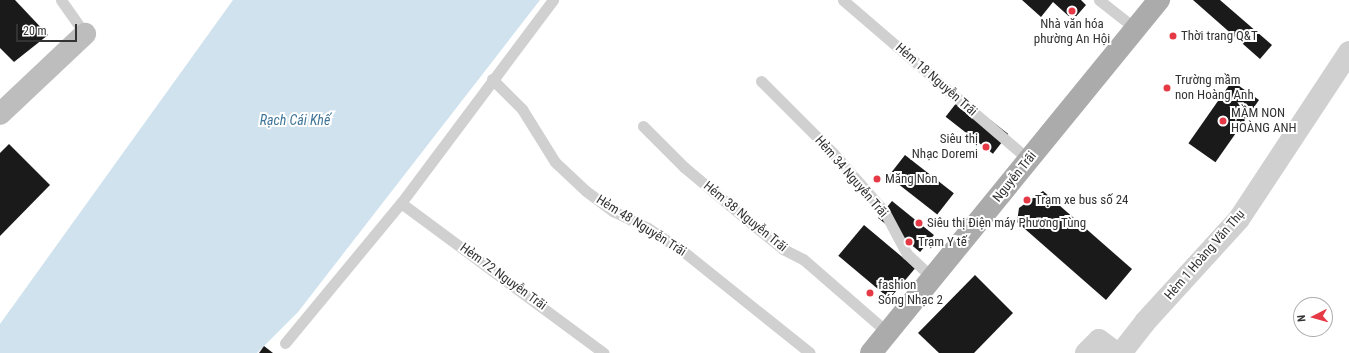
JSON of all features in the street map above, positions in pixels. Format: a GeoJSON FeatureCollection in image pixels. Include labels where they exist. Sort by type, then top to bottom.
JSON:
{"type":"FeatureCollection","features":[{"type":"Feature","properties":{"kind":"main road","name":"Nguyễn Trãi"},"geometry":{"type":"LineString","coordinates":[[871,353],[1159,0]]}},
{"type":"Feature","properties":{"kind":"street"},"geometry":{"type":"LineString","coordinates":[[0,114],[85,34]]}},
{"type":"Feature","properties":{"kind":"street","name":"Hẻm 1 Hoàng Văn Thụ"},"geometry":{"type":"LineString","coordinates":[[1121,353],[1145,322],[1239,218],[1349,52]]}},
{"type":"Feature","properties":{"kind":"street"},"geometry":{"type":"LineString","coordinates":[[1086,353],[1099,340],[1116,353]]}},
{"type":"Feature","properties":{"kind":"lane"},"geometry":{"type":"LineString","coordinates":[[60,0],[85,34]]}},
{"type":"Feature","properties":{"kind":"lane"},"geometry":{"type":"LineString","coordinates":[[285,343],[401,202],[492,79],[553,0]]}},
{"type":"Feature","properties":{"kind":"lane","name":"Hẻm 18 Nguyễn Trãi"},"geometry":{"type":"LineString","coordinates":[[843,0],[1029,160]]}},
{"type":"Feature","properties":{"kind":"lane"},"geometry":{"type":"LineString","coordinates":[[1099,0],[1136,29]]}},
{"type":"Feature","properties":{"kind":"lane","name":"Hẻm 48 Nguyễn Trãi"},"geometry":{"type":"LineString","coordinates":[[492,79],[522,109],[555,162],[586,192],[613,211],[648,228],[684,252],[810,353]]}},
{"type":"Feature","properties":{"kind":"lane","name":"Hẻm 34 Nguyễn Trãi"},"geometry":{"type":"LineString","coordinates":[[761,81],[833,152],[884,211],[907,254],[933,278]]}},
{"type":"Feature","properties":{"kind":"lane","name":"Hẻm 38 Nguyễn Trãi"},"geometry":{"type":"LineString","coordinates":[[643,126],[684,168],[783,250],[803,259],[888,332]]}},
{"type":"Feature","properties":{"kind":"lane","name":"Hẻm 72 Nguyễn Trãi"},"geometry":{"type":"LineString","coordinates":[[401,202],[604,353]]}},
{"type":"Feature","properties":{"kind":"water","name":"Rạch Cái Khế"},"geometry":{"type":"Polygon","coordinates":[[[233,0],[540,0],[298,312],[257,353],[0,353],[0,324],[233,0]]]}},
{"type":"Feature","properties":{"kind":"building"},"geometry":{"type":"Polygon","coordinates":[[[0,0],[15,0],[48,35],[14,62],[0,48],[0,0]]]}},
{"type":"Feature","properties":{"kind":"building","name":"Nhà văn hóa phường An Hội"},"geometry":{"type":"Polygon","coordinates":[[[1022,0],[1081,0],[1086,5],[1073,20],[1053,2],[1041,17],[1022,0]]]}},
{"type":"Feature","properties":{"kind":"building"},"geometry":{"type":"Polygon","coordinates":[[[1193,0],[1220,0],[1272,45],[1260,59],[1193,0]]]}},
{"type":"Feature","properties":{"kind":"building","name":"MẦM NON HOÀNG ANH"},"geometry":{"type":"Polygon","coordinates":[[[1232,81],[1259,100],[1215,162],[1188,143],[1232,81]]]}},
{"type":"Feature","properties":{"kind":"building"},"geometry":{"type":"Polygon","coordinates":[[[961,97],[1008,134],[993,154],[946,117],[961,97]]]}},
{"type":"Feature","properties":{"kind":"building"},"geometry":{"type":"Polygon","coordinates":[[[9,144],[50,185],[0,236],[0,153],[9,144]]]}},
{"type":"Feature","properties":{"kind":"building"},"geometry":{"type":"Polygon","coordinates":[[[905,155],[954,193],[937,214],[888,176],[905,155]]]}},
{"type":"Feature","properties":{"kind":"building"},"geometry":{"type":"Polygon","coordinates":[[[1043,191],[1132,269],[1106,300],[1017,222],[1019,208],[1043,191]]]}},
{"type":"Feature","properties":{"kind":"building"},"geometry":{"type":"Polygon","coordinates":[[[892,201],[934,235],[920,252],[878,218],[892,201]]]}},
{"type":"Feature","properties":{"kind":"building"},"geometry":{"type":"Polygon","coordinates":[[[864,225],[915,268],[890,299],[838,256],[864,225]]]}},
{"type":"Feature","properties":{"kind":"building"},"geometry":{"type":"Polygon","coordinates":[[[975,275],[1013,313],[974,353],[939,353],[918,333],[975,275]]]}},
{"type":"Feature","properties":{"kind":"building"},"geometry":{"type":"Polygon","coordinates":[[[264,346],[273,353],[259,353],[264,346]]]}},
{"type":"Feature","properties":{"kind":"place","name":"Nhà văn hóa phường An Hội"},"geometry":{"type":"Point","coordinates":[1072,11]}},
{"type":"Feature","properties":{"kind":"place","name":"Thời trang Q&T"},"geometry":{"type":"Point","coordinates":[1173,36]}},
{"type":"Feature","properties":{"kind":"place","name":"Trường mầm non Hoàng Anh"},"geometry":{"type":"Point","coordinates":[1167,88]}},
{"type":"Feature","properties":{"kind":"place","name":"MẦM NON HOÀNG ANH"},"geometry":{"type":"Point","coordinates":[1223,121]}},
{"type":"Feature","properties":{"kind":"place","name":"Siêu thị Nhạc Doremi"},"geometry":{"type":"Point","coordinates":[986,147]}},
{"type":"Feature","properties":{"kind":"place","name":"Măng Non"},"geometry":{"type":"Point","coordinates":[877,179]}},
{"type":"Feature","properties":{"kind":"place","name":"Trạm xe bus số 24"},"geometry":{"type":"Point","coordinates":[1027,200]}},
{"type":"Feature","properties":{"kind":"place","name":"Siêu thị Điện máy Phương Tùng"},"geometry":{"type":"Point","coordinates":[919,223]}},
{"type":"Feature","properties":{"kind":"place","name":"Trạm Y tế"},"geometry":{"type":"Point","coordinates":[909,242]}},
{"type":"Feature","properties":{"kind":"place","name":"fashion Sóng Nhạc 2"},"geometry":{"type":"Point","coordinates":[870,293]}}]}
